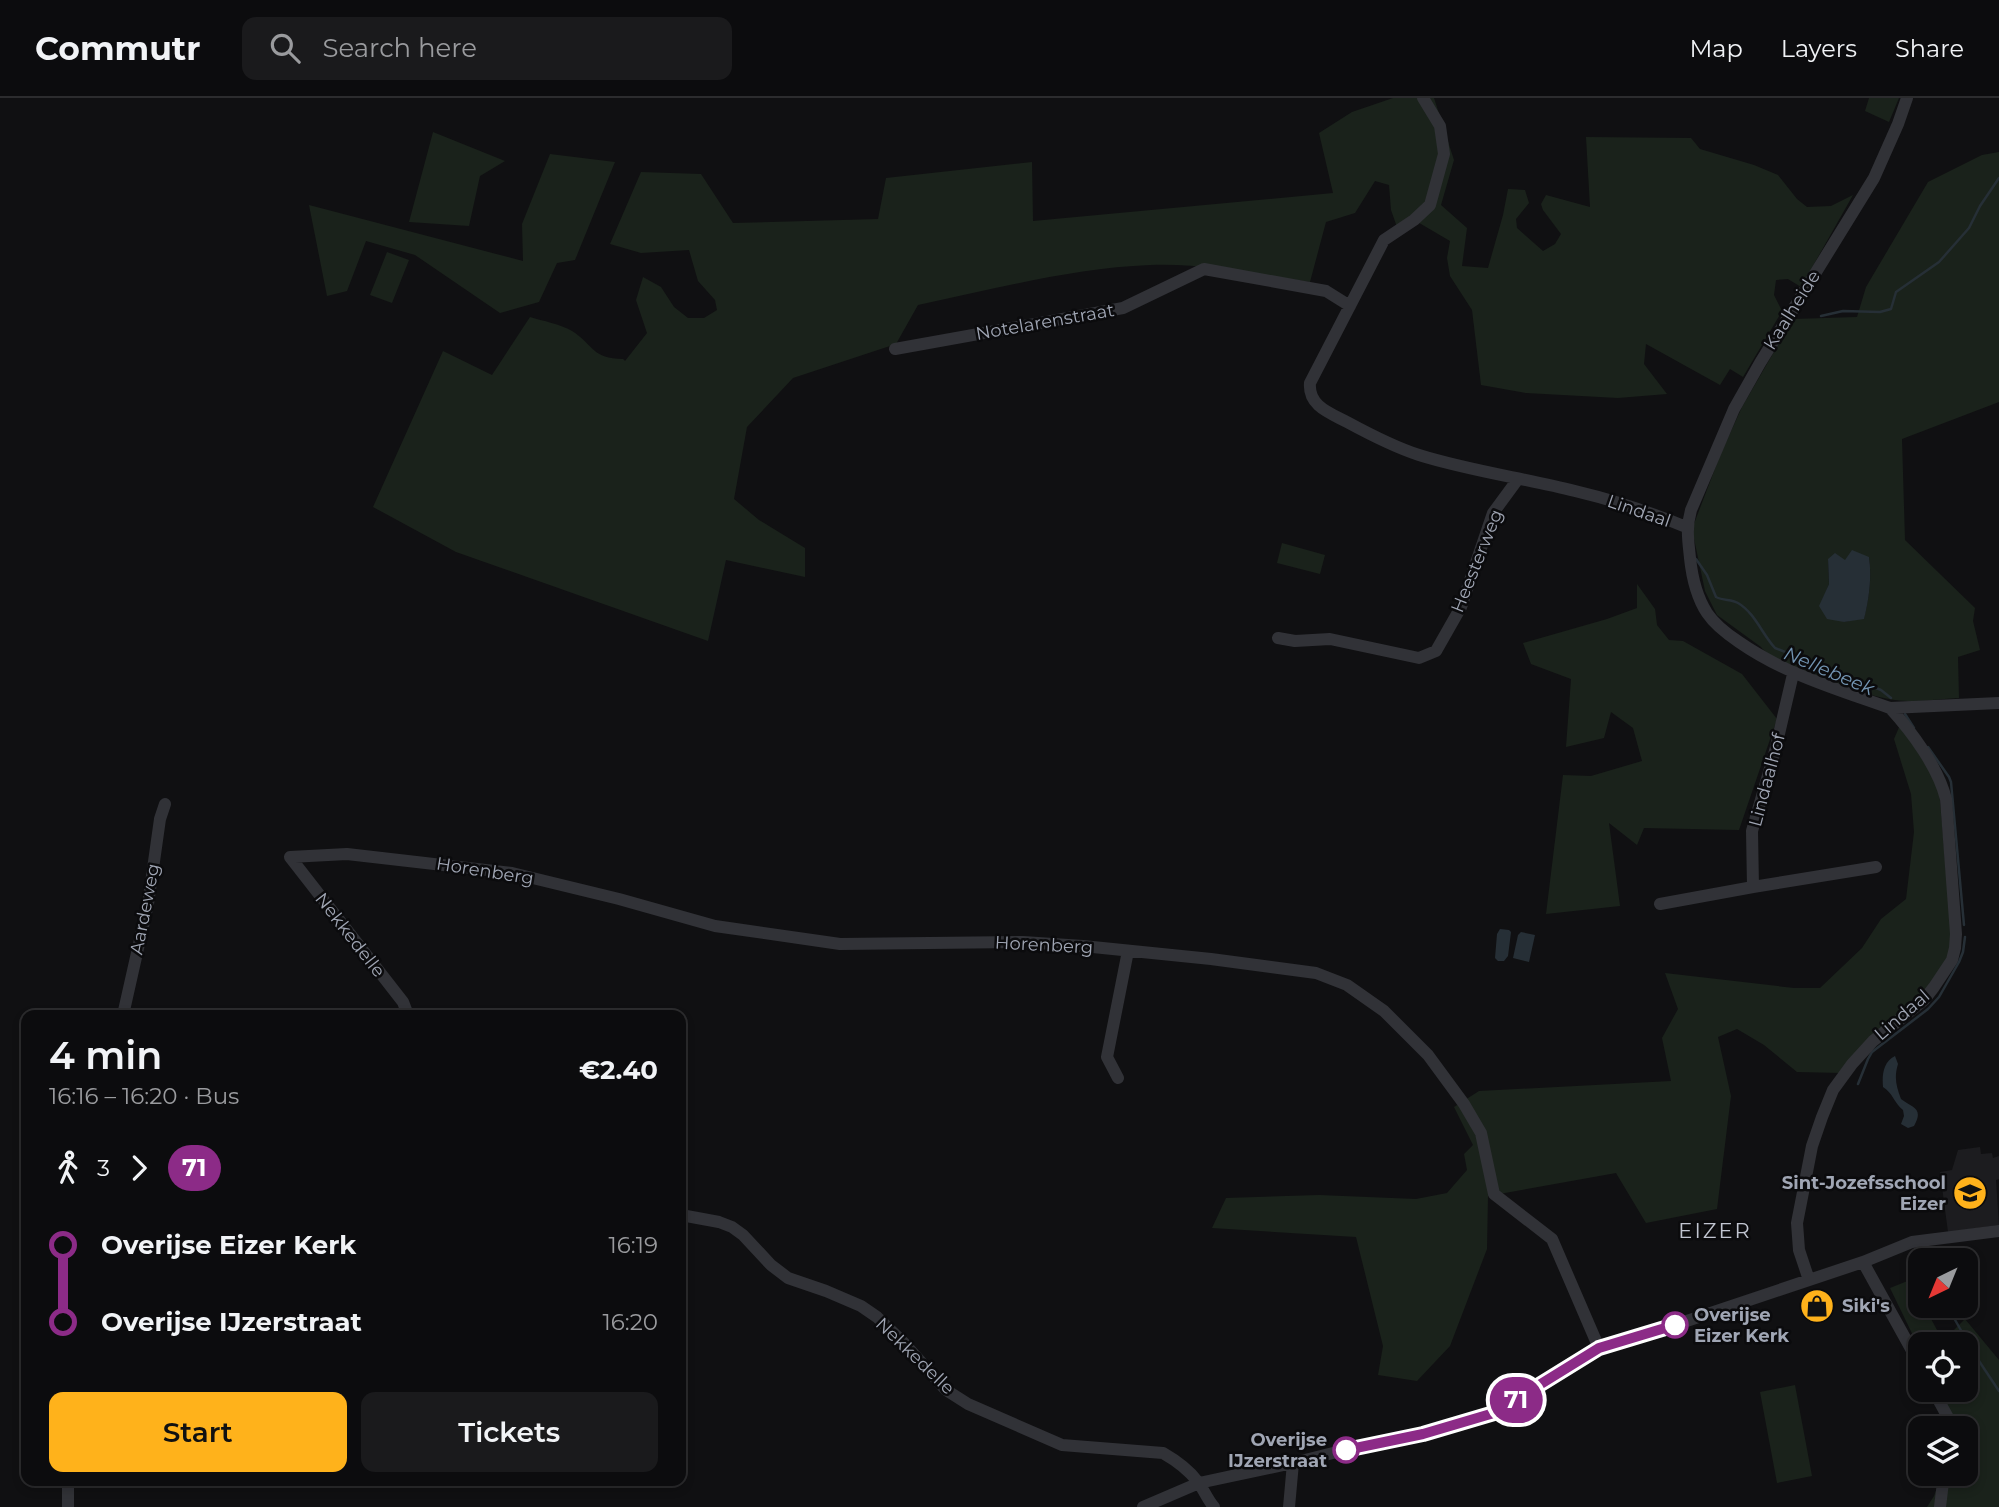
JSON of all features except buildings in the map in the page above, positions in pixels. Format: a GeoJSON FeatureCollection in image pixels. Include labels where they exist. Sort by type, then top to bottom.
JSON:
{"type":"FeatureCollection","features":[{"type":"Feature","properties":{"kind":"street","name":"Lindaal"},"geometry":{"type":"LineString","coordinates":[[1423,98],[1440,127],[1444,154],[1430,205],[1415,220],[1384,240],[1310,383],[1310,394],[1315,404],[1363,431],[1421,456],[1576,491],[1642,509],[1686,527],[1696,593],[1708,615],[1746,647],[1793,674],[1890,708],[1921,749],[1942,784],[1946,799],[1955,948],[1951,960],[1924,1000],[1873,1041],[1833,1090],[1825,1108],[1812,1146],[1797,1223],[1799,1250],[1809,1280]]}},
{"type":"Feature","properties":{"kind":"street","name":"Kaalheide"},"geometry":{"type":"LineString","coordinates":[[1686,527],[1690,510],[1734,409],[1874,178],[1907,98]]}},
{"type":"Feature","properties":{"kind":"street","name":"Notelarenstraat"},"geometry":{"type":"LineString","coordinates":[[895,349],[1122,308],[1204,269],[1326,291],[1350,306]]}},
{"type":"Feature","properties":{"kind":"street","name":"Heesterweg"},"geometry":{"type":"LineString","coordinates":[[1278,638],[1295,641],[1330,639],[1419,658],[1436,651],[1461,607],[1493,513],[1518,479]]}},
{"type":"Feature","properties":{"kind":"street","name":"Lindaalhof"},"geometry":{"type":"LineString","coordinates":[[1753,887],[1752,831],[1793,674]]}},
{"type":"Feature","properties":{"kind":"street"},"geometry":{"type":"LineString","coordinates":[[1890,708],[1999,703]]}},
{"type":"Feature","properties":{"kind":"street","name":"Aardeweg"},"geometry":{"type":"LineString","coordinates":[[124,1010],[148,904],[160,819],[165,804]]}},
{"type":"Feature","properties":{"kind":"street","name":"Horenberg"},"geometry":{"type":"LineString","coordinates":[[289,857],[347,854],[512,873],[715,926],[840,944],[1023,942],[1262,965],[1316,973],[1347,985],[1384,1012],[1427,1055],[1464,1104],[1481,1133],[1494,1194],[1552,1239],[1599,1348]]}},
{"type":"Feature","properties":{"kind":"street","name":"Nekkedelle"},"geometry":{"type":"LineString","coordinates":[[289,857],[403,1002],[406,1010]]}},
{"type":"Feature","properties":{"kind":"street"},"geometry":{"type":"LineString","coordinates":[[1660,904],[1876,867]]}},
{"type":"Feature","properties":{"kind":"street"},"geometry":{"type":"LineString","coordinates":[[1118,1078],[1107,1057],[1128,951]]}},
{"type":"Feature","properties":{"kind":"street","name":"Nekkedelle"},"geometry":{"type":"LineString","coordinates":[[686,1216],[732,1227],[788,1278],[861,1306],[903,1342],[946,1390],[968,1404],[1062,1445],[1163,1453],[1176,1460],[1199,1483],[1213,1507]]}},
{"type":"Feature","properties":{"kind":"street"},"geometry":{"type":"LineString","coordinates":[[1143,1507],[1199,1483],[1423,1434],[1494,1413],[1599,1348],[1863,1262],[1912,1242],[1999,1231]]}},
{"type":"Feature","properties":{"kind":"street"},"geometry":{"type":"LineString","coordinates":[[1863,1262],[1908,1343]]}},
{"type":"Feature","properties":{"kind":"street"},"geometry":{"type":"LineString","coordinates":[[1289,1507],[1293,1463]]}},
{"type":"Feature","properties":{"kind":"street"},"geometry":{"type":"LineString","coordinates":[[68,1486],[68,1507]]}},
{"type":"Feature","properties":{"kind":"street"},"geometry":{"type":"LineString","coordinates":[[1940,1507],[1943,1486]]}},
{"type":"Feature","properties":{"kind":"shaded area"},"geometry":{"type":"Polygon","coordinates":[[[1393,98],[1434,98],[1454,160],[1441,205],[1467,228],[1462,266],[1488,268],[1508,189],[1525,190],[1529,203],[1516,219],[1517,228],[1543,251],[1555,244],[1561,234],[1541,204],[1546,195],[1590,207],[1586,137],[1691,138],[1700,149],[1778,175],[1807,207],[1831,206],[1853,195],[1801,287],[1788,279],[1776,280],[1774,295],[1782,311],[1743,377],[1730,369],[1720,385],[1646,344],[1644,364],[1667,394],[1618,398],[1526,393],[1481,385],[1472,310],[1450,276],[1447,258],[1450,241],[1409,217],[1397,227],[1391,210],[1389,185],[1375,181],[1355,213],[1326,222],[1310,282],[1210,267],[1150,265],[1063,275],[918,305],[896,344],[793,378],[747,427],[734,499],[759,520],[805,548],[805,577],[726,560],[708,641],[456,552],[373,507],[443,351],[492,375],[530,317],[567,329],[605,357],[625,361],[647,333],[636,300],[643,277],[661,287],[674,307],[688,318],[704,318],[717,310],[715,300],[698,281],[689,250],[641,253],[610,244],[641,172],[701,174],[733,223],[878,219],[886,178],[1032,162],[1033,221],[1333,193],[1319,133],[1352,112],[1393,98]]]}},
{"type":"Feature","properties":{"kind":"shaded area"},"geometry":{"type":"Polygon","coordinates":[[[1869,98],[1899,98],[1889,122],[1865,111],[1869,98]]]}},
{"type":"Feature","properties":{"kind":"shaded area"},"geometry":{"type":"Polygon","coordinates":[[[433,132],[505,161],[480,176],[469,226],[409,222],[433,132]]]}},
{"type":"Feature","properties":{"kind":"shaded area"},"geometry":{"type":"Polygon","coordinates":[[[1999,152],[1999,402],[1902,439],[1905,540],[1975,608],[1973,621],[1980,650],[1958,657],[1959,698],[1895,700],[1845,687],[1784,663],[1717,615],[1705,591],[1692,529],[1742,407],[1793,319],[1857,317],[1866,287],[1928,182],[1982,155],[1999,152]],[[1869,557],[1828,559],[1829,584],[1820,606],[1844,622],[1864,618],[1870,588],[1869,557]]]}},
{"type":"Feature","properties":{"kind":"shaded area"},"geometry":{"type":"Polygon","coordinates":[[[550,154],[615,162],[575,260],[557,263],[539,302],[500,313],[415,255],[366,241],[347,291],[327,296],[309,205],[523,261],[522,224],[550,154]]]}},
{"type":"Feature","properties":{"kind":"shaded area"},"geometry":{"type":"Polygon","coordinates":[[[387,252],[409,260],[392,303],[370,295],[387,252]]]}},
{"type":"Feature","properties":{"kind":"shaded area"},"geometry":{"type":"Polygon","coordinates":[[[1282,543],[1325,555],[1320,574],[1277,563],[1282,543]]]}},
{"type":"Feature","properties":{"kind":"shaded area"},"geometry":{"type":"Polygon","coordinates":[[[1852,550],[1869,557],[1870,588],[1864,619],[1844,622],[1827,619],[1819,606],[1829,584],[1828,559],[1835,553],[1845,560],[1852,550]]]}},
{"type":"Feature","properties":{"kind":"shaded area"},"geometry":{"type":"Polygon","coordinates":[[[1637,584],[1655,609],[1657,625],[1669,640],[1683,641],[1742,674],[1777,719],[1739,830],[1644,828],[1637,845],[1609,823],[1620,906],[1546,914],[1563,775],[1591,776],[1642,761],[1633,728],[1611,712],[1604,738],[1566,747],[1571,679],[1531,664],[1523,643],[1637,608],[1637,584]]]}},
{"type":"Feature","properties":{"kind":"shaded area"},"geometry":{"type":"Polygon","coordinates":[[[1900,725],[1938,777],[1953,954],[1920,999],[1842,1073],[1797,1072],[1764,1045],[1737,1029],[1718,1037],[1731,1096],[1717,1209],[1646,1223],[1616,1173],[1488,1196],[1487,1249],[1450,1346],[1417,1381],[1378,1375],[1383,1346],[1356,1237],[1212,1228],[1226,1198],[1319,1195],[1416,1199],[1447,1193],[1467,1170],[1464,1154],[1473,1145],[1454,1107],[1479,1091],[1671,1081],[1662,1038],[1678,1009],[1665,973],[1794,988],[1820,988],[1862,948],[1881,919],[1906,899],[1914,832],[1911,794],[1894,739],[1900,725]]]}},
{"type":"Feature","properties":{"kind":"shaded area"},"geometry":{"type":"Polygon","coordinates":[[[1500,929],[1511,932],[1508,956],[1504,961],[1495,958],[1497,934],[1500,929]]]}},
{"type":"Feature","properties":{"kind":"shaded area"},"geometry":{"type":"Polygon","coordinates":[[[1521,932],[1535,935],[1529,962],[1513,958],[1521,932]]]}},
{"type":"Feature","properties":{"kind":"shaded area"},"geometry":{"type":"Polygon","coordinates":[[[1895,1056],[1898,1064],[1896,1082],[1901,1099],[1916,1109],[1918,1115],[1914,1126],[1908,1128],[1901,1124],[1903,1110],[1883,1087],[1884,1069],[1895,1056]]]}},
{"type":"Feature","properties":{"kind":"shaded area","name":"Sint-Jozefsschool Eizer"},"geometry":{"type":"Polygon","coordinates":[[[1980,1147],[1981,1154],[1992,1153],[1993,1158],[1999,1156],[1999,1179],[1996,1180],[1999,1225],[1948,1232],[1940,1172],[1952,1170],[1958,1150],[1980,1147]]]}},
{"type":"Feature","properties":{"kind":"shaded area"},"geometry":{"type":"Polygon","coordinates":[[[1908,1281],[1908,1318],[1931,1318],[1938,1332],[1911,1332],[1890,1288],[1908,1281]]]}},
{"type":"Feature","properties":{"kind":"shaded area"},"geometry":{"type":"Polygon","coordinates":[[[1965,1319],[1976,1332],[1952,1332],[1965,1319]]]}},
{"type":"Feature","properties":{"kind":"shaded area"},"geometry":{"type":"Polygon","coordinates":[[[1978,1335],[1999,1360],[1999,1507],[1927,1507],[1938,1486],[1978,1486],[1978,1416],[1948,1416],[1943,1402],[1978,1402],[1978,1335]]]}},
{"type":"Feature","properties":{"kind":"shaded area"},"geometry":{"type":"Polygon","coordinates":[[[1795,1385],[1812,1476],[1777,1483],[1760,1392],[1795,1385]]]}},
{"type":"Feature","properties":{"kind":"waterway","name":"Nellebeek"},"geometry":{"type":"LineString","coordinates":[[1821,316],[1843,311],[1880,312],[1891,309],[1896,292],[1939,262],[1969,228],[1999,178]]}},
{"type":"Feature","properties":{"kind":"waterway","name":"Nellebeek"},"geometry":{"type":"LineString","coordinates":[[1696,559],[1707,575],[1716,597],[1744,607],[1775,648],[1881,690],[1891,698]]}},
{"type":"Feature","properties":{"kind":"waterway","name":"Nellebeek"},"geometry":{"type":"LineString","coordinates":[[1905,714],[1914,728]]}},
{"type":"Feature","properties":{"kind":"waterway","name":"Nellebeek"},"geometry":{"type":"LineString","coordinates":[[1928,747],[1951,782],[1964,925]]}},
{"type":"Feature","properties":{"kind":"waterway","name":"Nellebeek"},"geometry":{"type":"LineString","coordinates":[[1858,1084],[1872,1052],[1928,1009],[1939,997],[1959,962],[1965,937]]}},
{"type":"Feature","properties":{"kind":"waterway","name":"Nellebeek"},"geometry":{"type":"LineString","coordinates":[[1954,1318],[1999,1391]]}},
{"type":"Feature","properties":{"kind":"bus line","name":"71"},"geometry":{"type":"LineString","coordinates":[[1346,1450],[1423,1434],[1494,1413],[1599,1348],[1675,1325]]}},
{"type":"Feature","properties":{"kind":"place","name":"Sint-Jozefsschool Eizer"},"geometry":{"type":"Point","coordinates":[1970,1193]}},
{"type":"Feature","properties":{"kind":"place","name":"Siki's"},"geometry":{"type":"Point","coordinates":[1817,1306]}},
{"type":"Feature","properties":{"kind":"place","name":"Overijse Eizer Kerk"},"geometry":{"type":"Point","coordinates":[1675,1325]}},
{"type":"Feature","properties":{"kind":"place","name":"Overijse IJzerstraat"},"geometry":{"type":"Point","coordinates":[1346,1450]}},
{"type":"Feature","properties":{"kind":"district","name":"EIZER"},"geometry":{"type":"Point","coordinates":[1715,1230]}}]}
